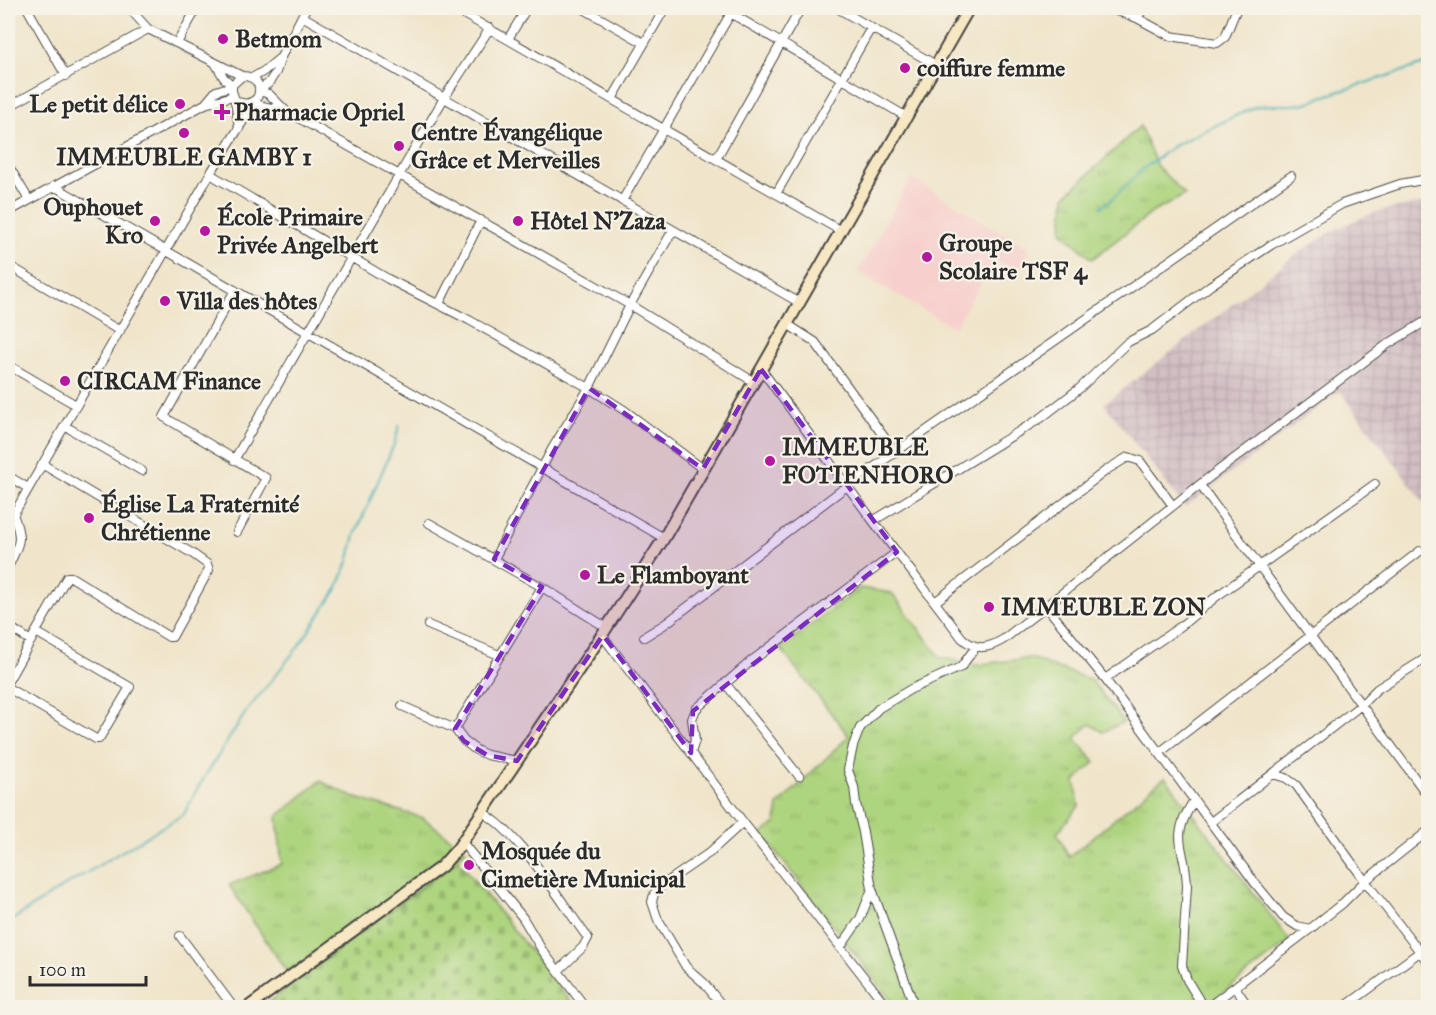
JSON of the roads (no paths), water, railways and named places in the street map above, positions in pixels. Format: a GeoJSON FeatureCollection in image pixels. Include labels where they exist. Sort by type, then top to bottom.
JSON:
{"type":"FeatureCollection","features":[{"type":"Feature","properties":{"kind":"street"},"geometry":{"type":"LineString","coordinates":[[27,8],[66,76]]}},
{"type":"Feature","properties":{"kind":"street"},"geometry":{"type":"LineString","coordinates":[[129,8],[148,29],[242,76],[256,80],[259,90]]}},
{"type":"Feature","properties":{"kind":"street"},"geometry":{"type":"LineString","coordinates":[[177,43],[197,8]]}},
{"type":"Feature","properties":{"kind":"street"},"geometry":{"type":"LineString","coordinates":[[8,524],[210,174],[250,110],[259,90],[268,84],[276,72],[281,57],[306,8]]}},
{"type":"Feature","properties":{"kind":"street"},"geometry":{"type":"LineString","coordinates":[[453,8],[841,231]]}},
{"type":"Feature","properties":{"kind":"street"},"geometry":{"type":"LineString","coordinates":[[508,39],[527,8]]}},
{"type":"Feature","properties":{"kind":"street"},"geometry":{"type":"LineString","coordinates":[[582,8],[644,43]]}},
{"type":"Feature","properties":{"kind":"street"},"geometry":{"type":"LineString","coordinates":[[612,99],[665,8]]}},
{"type":"Feature","properties":{"kind":"street"},"geometry":{"type":"LineString","coordinates":[[722,8],[905,116]]}},
{"type":"Feature","properties":{"kind":"street"},"geometry":{"type":"LineString","coordinates":[[716,159],[801,8]]}},
{"type":"Feature","properties":{"kind":"street"},"geometry":{"type":"LineString","coordinates":[[837,8],[850,11],[872,28],[936,65]]}},
{"type":"Feature","properties":{"kind":"street"},"geometry":{"type":"LineString","coordinates":[[247,1008],[442,866],[462,842],[605,631],[664,538],[969,8]]}},
{"type":"Feature","properties":{"kind":"street"},"geometry":{"type":"LineString","coordinates":[[1108,8],[1137,18],[1170,36],[1217,43],[1226,37],[1237,8]]}},
{"type":"Feature","properties":{"kind":"street"},"geometry":{"type":"LineString","coordinates":[[1137,18],[1144,8]]}},
{"type":"Feature","properties":{"kind":"street"},"geometry":{"type":"LineString","coordinates":[[622,201],[731,13]]}},
{"type":"Feature","properties":{"kind":"street"},"geometry":{"type":"LineString","coordinates":[[302,16],[800,303]]}},
{"type":"Feature","properties":{"kind":"street"},"geometry":{"type":"LineString","coordinates":[[234,460],[444,98],[489,28]]}},
{"type":"Feature","properties":{"kind":"street"},"geometry":{"type":"LineString","coordinates":[[776,194],[872,28]]}},
{"type":"Feature","properties":{"kind":"street"},"geometry":{"type":"LineString","coordinates":[[8,107],[148,29]]}},
{"type":"Feature","properties":{"kind":"street"},"geometry":{"type":"LineString","coordinates":[[252,78],[281,57]]}},
{"type":"Feature","properties":{"kind":"street"},"geometry":{"type":"LineString","coordinates":[[215,63],[232,86],[239,129]]}},
{"type":"Feature","properties":{"kind":"street"},"geometry":{"type":"LineString","coordinates":[[205,104],[216,91],[232,86],[242,76]]}},
{"type":"Feature","properties":{"kind":"street"},"geometry":{"type":"LineString","coordinates":[[259,90],[269,94],[286,111],[630,305],[754,382]]}},
{"type":"Feature","properties":{"kind":"street"},"geometry":{"type":"LineString","coordinates":[[8,212],[205,104],[234,98],[244,104],[252,102],[286,111]]}},
{"type":"Feature","properties":{"kind":"street"},"geometry":{"type":"LineString","coordinates":[[8,165],[29,200]]}},
{"type":"Feature","properties":{"kind":"street"},"geometry":{"type":"LineString","coordinates":[[210,174],[388,279],[439,304],[589,388],[624,410],[704,469]]}},
{"type":"Feature","properties":{"kind":"street"},"geometry":{"type":"LineString","coordinates":[[644,637],[666,624],[847,486],[1291,176]]}},
{"type":"Feature","properties":{"kind":"street"},"geometry":{"type":"LineString","coordinates":[[873,521],[1041,418],[1080,388],[1128,342],[1152,330],[1211,285],[1271,244],[1342,204],[1400,184],[1428,178]]}},
{"type":"Feature","properties":{"kind":"street"},"geometry":{"type":"LineString","coordinates":[[54,186],[664,538]]}},
{"type":"Feature","properties":{"kind":"street"},"geometry":{"type":"LineString","coordinates":[[439,304],[481,220]]}},
{"type":"Feature","properties":{"kind":"street"},"geometry":{"type":"LineString","coordinates":[[494,560],[589,388],[630,305],[673,230]]}},
{"type":"Feature","properties":{"kind":"street"},"geometry":{"type":"LineString","coordinates":[[8,266],[120,331]]}},
{"type":"Feature","properties":{"kind":"street"},"geometry":{"type":"LineString","coordinates":[[236,290],[164,417],[264,477],[266,481],[237,532]]}},
{"type":"Feature","properties":{"kind":"street"},"geometry":{"type":"LineString","coordinates":[[761,369],[962,638],[975,648],[986,648],[994,645],[1046,606],[1200,485],[1399,336],[1428,322]]}},
{"type":"Feature","properties":{"kind":"street"},"geometry":{"type":"LineString","coordinates":[[788,324],[815,342],[895,452]]}},
{"type":"Feature","properties":{"kind":"street"},"geometry":{"type":"LineString","coordinates":[[8,365],[76,405]]}},
{"type":"Feature","properties":{"kind":"street"},"geometry":{"type":"LineString","coordinates":[[65,426],[142,471]]}},
{"type":"Feature","properties":{"kind":"street"},"geometry":{"type":"LineString","coordinates":[[935,602],[1099,476],[1128,457],[1140,460],[1173,506]]}},
{"type":"Feature","properties":{"kind":"street"},"geometry":{"type":"LineString","coordinates":[[8,681],[67,578],[69,577],[167,637],[172,637],[209,570],[207,564],[193,554],[42,464]]}},
{"type":"Feature","properties":{"kind":"street"},"geometry":{"type":"LineString","coordinates":[[8,476],[28,488]]}},
{"type":"Feature","properties":{"kind":"street"},"geometry":{"type":"LineString","coordinates":[[1105,679],[1375,484]]}},
{"type":"Feature","properties":{"kind":"street"},"geometry":{"type":"LineString","coordinates":[[1200,485],[1428,796]]}},
{"type":"Feature","properties":{"kind":"street"},"geometry":{"type":"LineString","coordinates":[[8,567],[20,543],[20,534],[13,514]]}},
{"type":"Feature","properties":{"kind":"street"},"geometry":{"type":"LineString","coordinates":[[429,523],[542,587],[605,631],[691,753],[888,1008]]}},
{"type":"Feature","properties":{"kind":"street"},"geometry":{"type":"LineString","coordinates":[[1159,753],[1420,551]]}},
{"type":"Feature","properties":{"kind":"street"},"geometry":{"type":"LineString","coordinates":[[691,753],[695,740],[693,712],[726,683],[897,552]]}},
{"type":"Feature","properties":{"kind":"street"},"geometry":{"type":"LineString","coordinates":[[455,729],[542,587]]}},
{"type":"Feature","properties":{"kind":"street"},"geometry":{"type":"LineString","coordinates":[[1046,606],[1105,679],[1256,883],[1284,917],[1297,926],[1310,929]]}},
{"type":"Feature","properties":{"kind":"street"},"geometry":{"type":"LineString","coordinates":[[428,625],[499,655]]}},
{"type":"Feature","properties":{"kind":"street"},"geometry":{"type":"LineString","coordinates":[[8,626],[31,641]]}},
{"type":"Feature","properties":{"kind":"street"},"geometry":{"type":"LineString","coordinates":[[8,688],[99,739],[130,687],[36,632]]}},
{"type":"Feature","properties":{"kind":"street"},"geometry":{"type":"LineString","coordinates":[[915,1008],[872,889],[854,787],[848,770],[860,728],[879,708],[911,689],[961,667],[975,648]]}},
{"type":"Feature","properties":{"kind":"street"},"geometry":{"type":"LineString","coordinates":[[1211,822],[1361,705],[1377,689],[1428,657]]}},
{"type":"Feature","properties":{"kind":"street"},"geometry":{"type":"LineString","coordinates":[[726,683],[799,776]]}},
{"type":"Feature","properties":{"kind":"street"},"geometry":{"type":"LineString","coordinates":[[402,706],[455,729],[464,741],[476,750],[487,755],[517,761]]}},
{"type":"Feature","properties":{"kind":"street"},"geometry":{"type":"LineString","coordinates":[[1273,774],[1286,778],[1296,785],[1365,881],[1428,962]]}},
{"type":"Feature","properties":{"kind":"street"},"geometry":{"type":"LineString","coordinates":[[1194,800],[1184,816],[1180,829],[1180,848],[1187,873],[1182,966],[1187,980],[1205,1008],[1343,903],[1365,881],[1428,831]]}},
{"type":"Feature","properties":{"kind":"street"},"geometry":{"type":"LineString","coordinates":[[482,812],[495,820],[536,867],[588,938],[583,947],[558,971]]}},
{"type":"Feature","properties":{"kind":"street"},"geometry":{"type":"LineString","coordinates":[[723,1008],[704,983],[686,967],[658,920],[651,902],[661,886],[709,853],[733,834],[743,822]]}},
{"type":"Feature","properties":{"kind":"street"},"geometry":{"type":"LineString","coordinates":[[462,842],[523,918],[586,1008]]}},
{"type":"Feature","properties":{"kind":"street"},"geometry":{"type":"LineString","coordinates":[[840,948],[860,919],[872,889]]}},
{"type":"Feature","properties":{"kind":"street"},"geometry":{"type":"LineString","coordinates":[[180,936],[234,1008]]}},
{"type":"Feature","properties":{"kind":"street"},"geometry":{"type":"LineString","coordinates":[[1349,1006],[1421,951]]}},
{"type":"Feature","properties":{"kind":"street"},"geometry":{"type":"LineString","coordinates":[[1235,987],[1249,1008]]}},
{"type":"Feature","properties":{"kind":"waterway"},"geometry":{"type":"LineString","coordinates":[[1101,207],[1144,168],[1175,145],[1254,107],[1304,104],[1428,63]]}},
{"type":"Feature","properties":{"kind":"waterway"},"geometry":{"type":"LineString","coordinates":[[8,923],[53,893],[184,814],[197,789],[246,712],[298,647],[337,589],[348,562],[355,535],[395,442],[399,426]]}},
{"type":"Feature","properties":{"kind":"place","name":"Betmom"},"geometry":{"type":"Point","coordinates":[223,39]}},
{"type":"Feature","properties":{"kind":"place","name":"coiffure femme"},"geometry":{"type":"Point","coordinates":[905,68]}},
{"type":"Feature","properties":{"kind":"place","name":"Le petit délice"},"geometry":{"type":"Point","coordinates":[180,104]}},
{"type":"Feature","properties":{"kind":"place","name":"Pharmacie Opriel"},"geometry":{"type":"Point","coordinates":[222,112]}},
{"type":"Feature","properties":{"kind":"place","name":"IMMEUBLE GAMBY 1"},"geometry":{"type":"Point","coordinates":[184,133]}},
{"type":"Feature","properties":{"kind":"place","name":"Centre Évangélique Grâce et Merveilles"},"geometry":{"type":"Point","coordinates":[399,146]}},
{"type":"Feature","properties":{"kind":"place","name":"Ouphouet Kro"},"geometry":{"type":"Point","coordinates":[155,221]}},
{"type":"Feature","properties":{"kind":"place","name":"Hôtel N'Zaza"},"geometry":{"type":"Point","coordinates":[518,221]}},
{"type":"Feature","properties":{"kind":"place","name":"École Primaire Privée Angelbert"},"geometry":{"type":"Point","coordinates":[205,231]}},
{"type":"Feature","properties":{"kind":"place","name":"Groupe Scolaire TSF 4"},"geometry":{"type":"Point","coordinates":[927,257]}},
{"type":"Feature","properties":{"kind":"place","name":"Villa des hôtes"},"geometry":{"type":"Point","coordinates":[165,301]}},
{"type":"Feature","properties":{"kind":"place","name":"CIRCAM Finance"},"geometry":{"type":"Point","coordinates":[65,381]}},
{"type":"Feature","properties":{"kind":"place","name":"IMMEUBLE FOTIENHORO"},"geometry":{"type":"Point","coordinates":[770,461]}},
{"type":"Feature","properties":{"kind":"place","name":"Église La Fraternité Chrétienne"},"geometry":{"type":"Point","coordinates":[89,518]}},
{"type":"Feature","properties":{"kind":"place","name":"Le Flamboyant"},"geometry":{"type":"Point","coordinates":[585,575]}},
{"type":"Feature","properties":{"kind":"place","name":"IMMEUBLE ZON"},"geometry":{"type":"Point","coordinates":[989,607]}},
{"type":"Feature","properties":{"kind":"place","name":"Mosquée du Cimetière Municipal"},"geometry":{"type":"Point","coordinates":[469,865]}}]}
